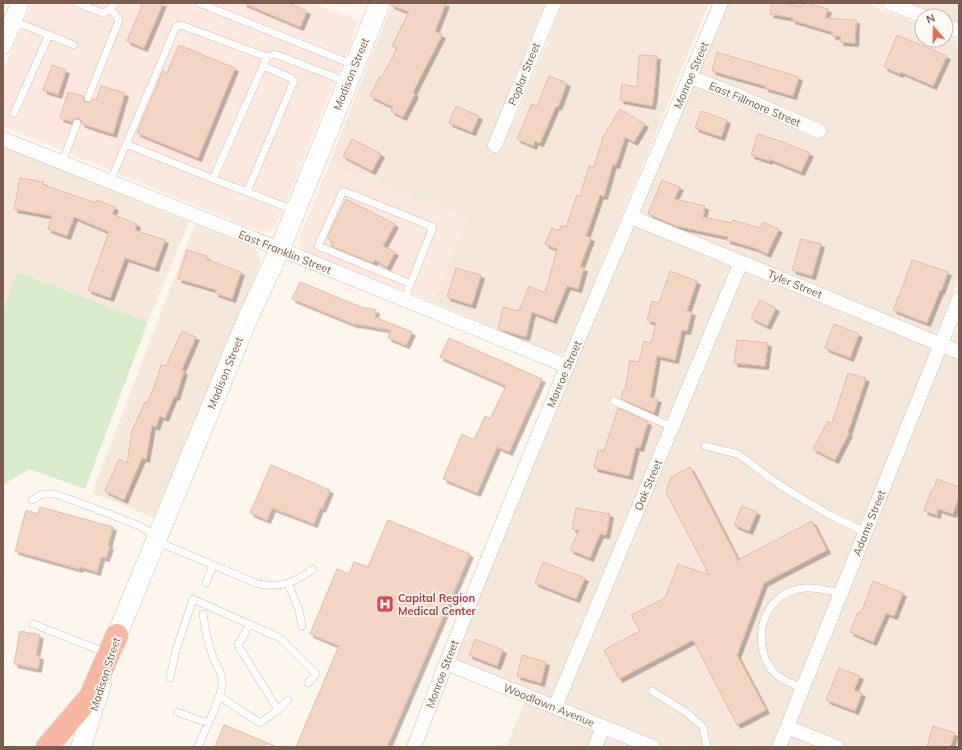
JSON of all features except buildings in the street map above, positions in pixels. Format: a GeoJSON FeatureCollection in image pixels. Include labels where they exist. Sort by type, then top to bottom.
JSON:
{"type":"FeatureCollection","features":[{"type":"Feature","properties":{"kind":"highway"},"geometry":{"type":"LineString","coordinates":[[47,747],[90,697],[113,645]]}},
{"type":"Feature","properties":{"kind":"main road","name":"Madison Street"},"geometry":{"type":"LineString","coordinates":[[81,747],[113,645],[248,320],[280,249],[380,3]]}},
{"type":"Feature","properties":{"kind":"street"},"geometry":{"type":"LineString","coordinates":[[3,45],[20,3]]}},
{"type":"Feature","properties":{"kind":"street","name":"Poplar Street"},"geometry":{"type":"LineString","coordinates":[[495,145],[554,3]]}},
{"type":"Feature","properties":{"kind":"street","name":"Monroe Street"},"geometry":{"type":"LineString","coordinates":[[414,747],[446,663],[567,366],[721,3]]}},
{"type":"Feature","properties":{"kind":"street"},"geometry":{"type":"LineString","coordinates":[[889,3],[914,13]]}},
{"type":"Feature","properties":{"kind":"street","name":"East Fillmore Street"},"geometry":{"type":"LineString","coordinates":[[690,77],[819,131]]}},
{"type":"Feature","properties":{"kind":"street","name":"East Franklin Street"},"geometry":{"type":"LineString","coordinates":[[3,139],[280,249],[567,366]]}},
{"type":"Feature","properties":{"kind":"street","name":"Tyler Street"},"geometry":{"type":"LineString","coordinates":[[631,217],[959,352]]}},
{"type":"Feature","properties":{"kind":"street","name":"Oak Street"},"geometry":{"type":"LineString","coordinates":[[555,707],[741,262]]}},
{"type":"Feature","properties":{"kind":"street","name":"Adams Street"},"geometry":{"type":"LineString","coordinates":[[779,747],[959,299]]}},
{"type":"Feature","properties":{"kind":"street","name":"Woodlawn Avenue"},"geometry":{"type":"LineString","coordinates":[[446,663],[653,747]]}},
{"type":"Feature","properties":{"kind":"street"},"geometry":{"type":"LineString","coordinates":[[595,747],[603,727]]}},
{"type":"Feature","properties":{"kind":"street"},"geometry":{"type":"LineString","coordinates":[[787,727],[837,747]]}},
{"type":"Feature","properties":{"kind":"lane"},"geometry":{"type":"LineString","coordinates":[[77,3],[103,13],[113,6],[119,20],[88,98]]}},
{"type":"Feature","properties":{"kind":"lane"},"geometry":{"type":"LineString","coordinates":[[199,3],[351,73]]}},
{"type":"Feature","properties":{"kind":"lane"},"geometry":{"type":"LineString","coordinates":[[13,20],[74,45]]}},
{"type":"Feature","properties":{"kind":"lane"},"geometry":{"type":"LineString","coordinates":[[110,182],[176,27],[181,25],[267,57],[275,54],[351,73]]}},
{"type":"Feature","properties":{"kind":"lane"},"geometry":{"type":"LineString","coordinates":[[14,113],[49,35]]}},
{"type":"Feature","properties":{"kind":"lane"},"geometry":{"type":"LineString","coordinates":[[213,179],[267,57]]}},
{"type":"Feature","properties":{"kind":"lane"},"geometry":{"type":"LineString","coordinates":[[247,192],[294,81],[292,78],[263,66]]}},
{"type":"Feature","properties":{"kind":"lane"},"geometry":{"type":"LineString","coordinates":[[62,163],[78,123]]}},
{"type":"Feature","properties":{"kind":"lane"},"geometry":{"type":"LineString","coordinates":[[126,144],[295,211]]}},
{"type":"Feature","properties":{"kind":"lane"},"geometry":{"type":"LineString","coordinates":[[404,300],[433,227],[343,191],[318,246],[410,283]]}},
{"type":"Feature","properties":{"kind":"lane"},"geometry":{"type":"LineString","coordinates":[[614,401],[672,427]]}},
{"type":"Feature","properties":{"kind":"lane"},"geometry":{"type":"LineString","coordinates":[[705,446],[738,454],[781,486],[828,514],[865,532]]}},
{"type":"Feature","properties":{"kind":"lane"},"geometry":{"type":"LineString","coordinates":[[32,500],[43,494],[55,494],[86,505],[140,526],[157,539],[258,584],[273,586],[288,584],[302,578],[313,569]]}},
{"type":"Feature","properties":{"kind":"lane"},"geometry":{"type":"LineString","coordinates":[[206,583],[213,565]]}},
{"type":"Feature","properties":{"kind":"lane"},"geometry":{"type":"LineString","coordinates":[[288,584],[299,610],[302,626]]}},
{"type":"Feature","properties":{"kind":"lane"},"geometry":{"type":"LineString","coordinates":[[802,688],[776,674],[767,662],[761,635],[765,616],[770,608],[783,596],[797,589],[818,588],[840,593]]}},
{"type":"Feature","properties":{"kind":"lane"},"geometry":{"type":"LineString","coordinates":[[170,678],[176,650],[193,599],[280,638],[316,674],[308,683]]}},
{"type":"Feature","properties":{"kind":"lane"},"geometry":{"type":"LineString","coordinates":[[198,747],[219,696],[222,683],[221,672],[214,658],[205,630],[203,614]]}},
{"type":"Feature","properties":{"kind":"lane"},"geometry":{"type":"LineString","coordinates":[[33,624],[113,645]]}},
{"type":"Feature","properties":{"kind":"lane"},"geometry":{"type":"LineString","coordinates":[[250,624],[238,645],[278,710]]}},
{"type":"Feature","properties":{"kind":"lane"},"geometry":{"type":"LineString","coordinates":[[652,691],[686,712],[703,727],[707,747]]}},
{"type":"Feature","properties":{"kind":"lane"},"geometry":{"type":"LineString","coordinates":[[219,696],[260,723],[278,710],[288,700]]}},
{"type":"Feature","properties":{"kind":"lane"},"geometry":{"type":"LineString","coordinates":[[176,712],[208,723]]}},
{"type":"Feature","properties":{"kind":"shaded area"},"geometry":{"type":"Polygon","coordinates":[[[32,3],[312,3],[359,21],[276,226],[270,231],[261,232],[3,126],[3,71],[32,3]]]}},
{"type":"Feature","properties":{"kind":"shaded area"},"geometry":{"type":"Polygon","coordinates":[[[393,3],[545,3],[499,116],[514,122],[563,3],[709,3],[567,350],[561,354],[433,302],[467,217],[329,164],[393,3]]]}},
{"type":"Feature","properties":{"kind":"shaded area"},"geometry":{"type":"Polygon","coordinates":[[[723,3],[866,3],[914,23],[914,48],[954,48],[954,39],[959,41],[959,279],[938,330],[932,333],[646,215],[641,211],[640,204],[723,3]]]}},
{"type":"Feature","properties":{"kind":"shaded area"},"geometry":{"type":"Polygon","coordinates":[[[908,3],[959,3],[959,24],[954,22],[954,8],[920,8],[908,3]]]}},
{"type":"Feature","properties":{"kind":"shaded area"},"geometry":{"type":"Polygon","coordinates":[[[3,145],[189,222],[148,322],[19,272],[3,309],[3,145]]]}},
{"type":"Feature","properties":{"kind":"shaded area"},"geometry":{"type":"Polygon","coordinates":[[[329,164],[467,217],[433,302],[306,252],[300,245],[300,236],[329,164]]]}},
{"type":"Feature","properties":{"kind":"shaded area"},"geometry":{"type":"Polygon","coordinates":[[[195,223],[255,248],[261,261],[156,518],[92,493],[195,223]]]}},
{"type":"Feature","properties":{"kind":"shaded area"},"geometry":{"type":"Polygon","coordinates":[[[635,227],[947,354],[959,325],[959,747],[506,747],[530,689],[463,663],[457,658],[456,651],[630,230],[635,227]]]}},
{"type":"Feature","properties":{"kind":"green space"},"geometry":{"type":"Polygon","coordinates":[[[18,272],[148,322],[85,489],[29,469],[3,485],[3,309],[18,272]]]}},
{"type":"Feature","properties":{"kind":"place","name":"Capital Region Medical Center"},"geometry":{"type":"Point","coordinates":[385,604]}}]}
